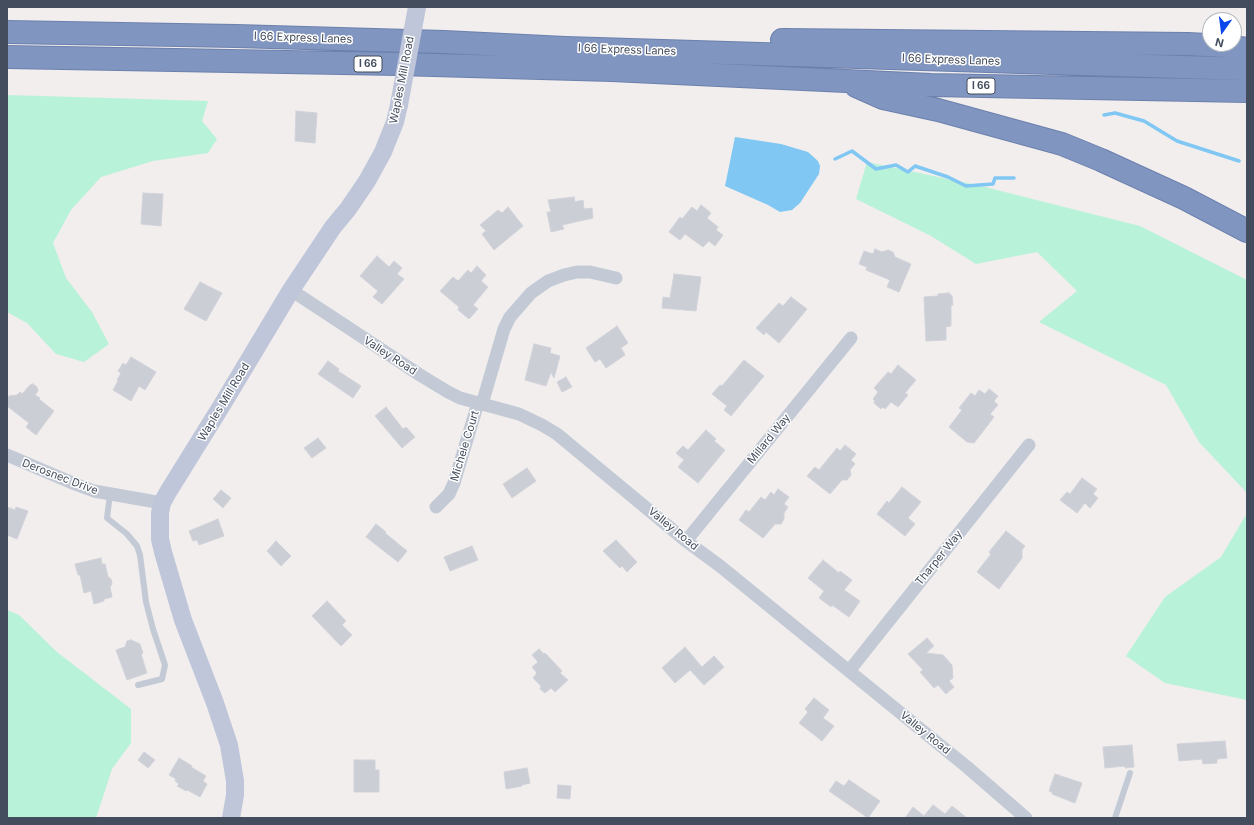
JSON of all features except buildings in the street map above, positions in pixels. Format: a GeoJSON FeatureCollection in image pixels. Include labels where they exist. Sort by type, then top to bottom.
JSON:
{"type":"FeatureCollection","features":[{"type":"Feature","properties":{"kind":"highway","name":"I 66 Express Lanes"},"geometry":{"type":"LineString","coordinates":[[7,32],[444,42],[566,48],[1247,68]]}},
{"type":"Feature","properties":{"kind":"highway"},"geometry":{"type":"LineString","coordinates":[[566,48],[641,39],[1188,44],[1247,49]]}},
{"type":"Feature","properties":{"kind":"highway","name":"I 66"},"geometry":{"type":"LineString","coordinates":[[7,58],[588,69],[844,80],[939,86],[1247,91]]}},
{"type":"Feature","properties":{"kind":"highway"},"geometry":{"type":"LineString","coordinates":[[844,80],[883,98],[945,112],[1062,144],[1184,198],[1247,231]]}},
{"type":"Feature","properties":{"kind":"main road","name":"Waples Mill Road"},"geometry":{"type":"LineString","coordinates":[[231,818],[235,795],[235,781],[229,745],[215,703],[183,620],[163,552],[159,524],[162,503],[291,290],[333,227],[348,209],[367,181],[383,152],[395,122],[400,104],[416,7]]}},
{"type":"Feature","properties":{"kind":"street","name":"Michele Court"},"geometry":{"type":"LineString","coordinates":[[436,507],[449,494],[454,483],[504,329],[510,317],[531,293],[548,281],[564,275],[578,272],[590,272],[616,278]]}},
{"type":"Feature","properties":{"kind":"street","name":"Valley Road"},"geometry":{"type":"LineString","coordinates":[[291,290],[420,376],[448,392],[460,398],[519,414],[542,425],[556,434],[686,541],[720,566],[967,767],[1026,818]]}},
{"type":"Feature","properties":{"kind":"street","name":"Millard Way"},"geometry":{"type":"LineString","coordinates":[[686,541],[851,338]]}},
{"type":"Feature","properties":{"kind":"street","name":"Tharper Way"},"geometry":{"type":"LineString","coordinates":[[849,671],[1029,445]]}},
{"type":"Feature","properties":{"kind":"street","name":"Derosnec Drive"},"geometry":{"type":"LineString","coordinates":[[7,455],[94,491],[162,503]]}},
{"type":"Feature","properties":{"kind":"lane"},"geometry":{"type":"LineString","coordinates":[[110,494],[107,518],[127,534],[137,546],[140,555],[146,602],[152,629],[165,665],[162,678],[138,685]]}},
{"type":"Feature","properties":{"kind":"lane"},"geometry":{"type":"LineString","coordinates":[[1115,818],[1130,774]]}},
{"type":"Feature","properties":{"kind":"green space"},"geometry":{"type":"Polygon","coordinates":[[[7,95],[208,101],[202,121],[217,139],[208,153],[153,161],[101,177],[71,210],[53,243],[66,278],[92,312],[109,344],[84,362],[56,354],[27,323],[7,312],[7,95]]]}},
{"type":"Feature","properties":{"kind":"green space"},"geometry":{"type":"Polygon","coordinates":[[[867,162],[981,186],[1140,226],[1247,280],[1247,493],[1199,442],[1166,385],[1039,322],[1077,291],[1037,252],[976,264],[931,236],[856,199],[867,162]]]}},
{"type":"Feature","properties":{"kind":"green space"},"geometry":{"type":"Polygon","coordinates":[[[1247,513],[1247,700],[1165,683],[1126,656],[1165,597],[1221,557],[1247,513]]]}},
{"type":"Feature","properties":{"kind":"green space"},"geometry":{"type":"Polygon","coordinates":[[[7,610],[19,615],[57,652],[131,709],[131,743],[112,769],[96,818],[7,818],[7,610]]]}},
{"type":"Feature","properties":{"kind":"water"},"geometry":{"type":"Polygon","coordinates":[[[735,137],[781,144],[808,152],[818,161],[820,166],[819,174],[800,203],[792,210],[780,212],[725,186],[735,137]]]}},
{"type":"Feature","properties":{"kind":"waterway"},"geometry":{"type":"LineString","coordinates":[[1104,115],[1115,113],[1144,121],[1177,141],[1239,161]]}},
{"type":"Feature","properties":{"kind":"waterway"},"geometry":{"type":"LineString","coordinates":[[835,159],[852,151],[876,169],[896,165],[908,172],[915,166],[948,177],[966,186],[993,184],[995,178],[1014,178]]}}]}
